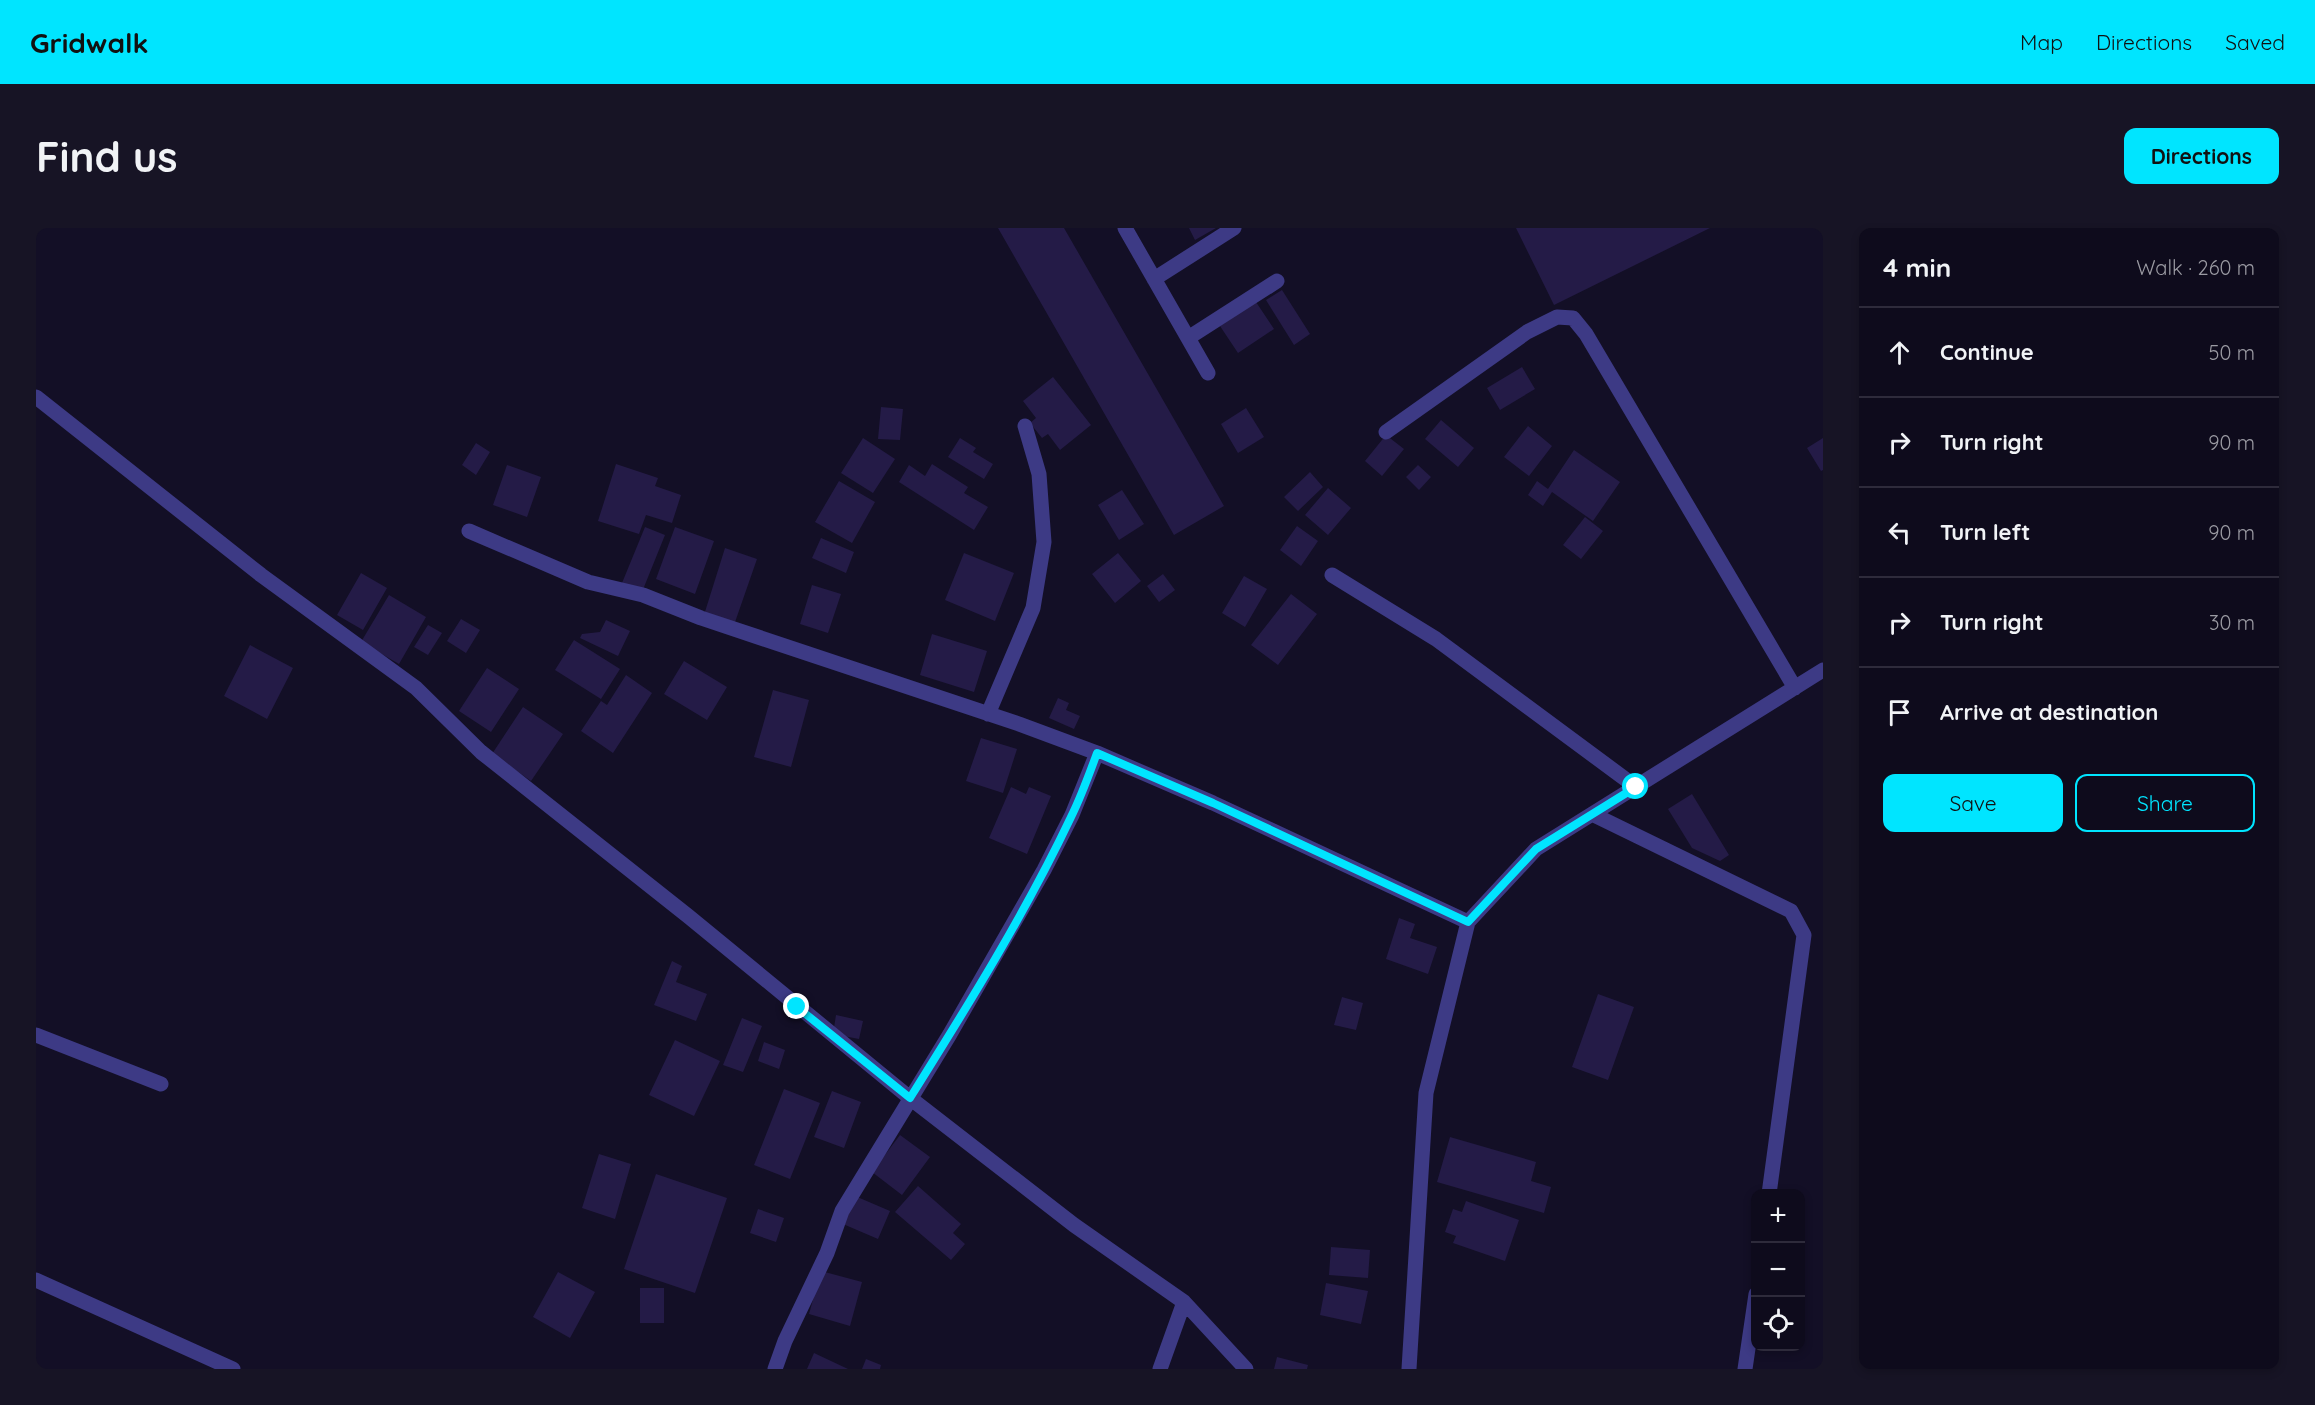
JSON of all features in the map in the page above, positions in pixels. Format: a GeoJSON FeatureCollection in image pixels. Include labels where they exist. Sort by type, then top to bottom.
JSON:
{"type":"FeatureCollection","features":[{"type":"Feature","properties":{"kind":"street"},"geometry":{"type":"LineString","coordinates":[[1125,228],[1208,373]]}},
{"type":"Feature","properties":{"kind":"street"},"geometry":{"type":"LineString","coordinates":[[1155,279],[1234,228]]}},
{"type":"Feature","properties":{"kind":"street"},"geometry":{"type":"LineString","coordinates":[[1188,338],[1277,281]]}},
{"type":"Feature","properties":{"kind":"street"},"geometry":{"type":"LineString","coordinates":[[1386,432],[1527,332],[1557,317],[1573,318],[1586,334],[1795,688]]}},
{"type":"Feature","properties":{"kind":"street"},"geometry":{"type":"LineString","coordinates":[[36,397],[261,575],[416,688],[481,752],[688,916],[910,1098],[1074,1225],[1184,1302],[1245,1369]]}},
{"type":"Feature","properties":{"kind":"street"},"geometry":{"type":"LineString","coordinates":[[988,714],[1033,608],[1044,542],[1039,474],[1025,426]]}},
{"type":"Feature","properties":{"kind":"street"},"geometry":{"type":"LineString","coordinates":[[469,531],[588,582],[643,596],[701,618],[1097,753],[1213,803],[1468,922]]}},
{"type":"Feature","properties":{"kind":"street"},"geometry":{"type":"LineString","coordinates":[[1332,575],[1436,639],[1636,787]]}},
{"type":"Feature","properties":{"kind":"street"},"geometry":{"type":"LineString","coordinates":[[1409,1369],[1426,1093],[1468,922],[1536,849],[1823,670]]}},
{"type":"Feature","properties":{"kind":"street"},"geometry":{"type":"LineString","coordinates":[[775,1369],[785,1341],[827,1253],[842,1211],[991,965],[1044,870],[1072,815],[1097,753]]}},
{"type":"Feature","properties":{"kind":"street"},"geometry":{"type":"LineString","coordinates":[[1592,814],[1791,911],[1804,935],[1770,1189]]}},
{"type":"Feature","properties":{"kind":"street"},"geometry":{"type":"LineString","coordinates":[[36,1035],[161,1084]]}},
{"type":"Feature","properties":{"kind":"street"},"geometry":{"type":"LineString","coordinates":[[36,1280],[233,1369]]}},
{"type":"Feature","properties":{"kind":"street"},"geometry":{"type":"LineString","coordinates":[[1745,1369],[1755,1297]]}},
{"type":"Feature","properties":{"kind":"street"},"geometry":{"type":"LineString","coordinates":[[1160,1369],[1184,1302]]}},
{"type":"Feature","properties":{"kind":"building"},"geometry":{"type":"Polygon","coordinates":[[[998,228],[1064,228],[1224,506],[1174,535],[998,228]]]}},
{"type":"Feature","properties":{"kind":"building"},"geometry":{"type":"Polygon","coordinates":[[[1189,228],[1216,228],[1195,240],[1189,228]]]}},
{"type":"Feature","properties":{"kind":"building"},"geometry":{"type":"Polygon","coordinates":[[[1516,228],[1710,228],[1554,305],[1516,228]]]}},
{"type":"Feature","properties":{"kind":"building"},"geometry":{"type":"Polygon","coordinates":[[[1282,290],[1310,334],[1294,345],[1266,300],[1282,290]]]}},
{"type":"Feature","properties":{"kind":"building"},"geometry":{"type":"Polygon","coordinates":[[[1256,302],[1274,329],[1238,353],[1220,326],[1256,302]]]}},
{"type":"Feature","properties":{"kind":"building"},"geometry":{"type":"Polygon","coordinates":[[[1522,367],[1535,389],[1500,410],[1487,388],[1522,367]]]}},
{"type":"Feature","properties":{"kind":"building"},"geometry":{"type":"Polygon","coordinates":[[[1053,377],[1091,425],[1060,450],[1048,434],[1042,438],[1030,423],[1036,418],[1023,401],[1053,377]]]}},
{"type":"Feature","properties":{"kind":"building"},"geometry":{"type":"Polygon","coordinates":[[[881,407],[903,409],[900,440],[878,439],[881,407]]]}},
{"type":"Feature","properties":{"kind":"building"},"geometry":{"type":"Polygon","coordinates":[[[1246,408],[1264,437],[1238,453],[1221,424],[1246,408]]]}},
{"type":"Feature","properties":{"kind":"building"},"geometry":{"type":"Polygon","coordinates":[[[1441,420],[1474,448],[1458,467],[1425,439],[1441,420]]]}},
{"type":"Feature","properties":{"kind":"building"},"geometry":{"type":"Polygon","coordinates":[[[1528,426],[1552,446],[1529,476],[1504,457],[1528,426]]]}},
{"type":"Feature","properties":{"kind":"building"},"geometry":{"type":"Polygon","coordinates":[[[1386,435],[1404,449],[1382,476],[1365,461],[1386,435]]]}},
{"type":"Feature","properties":{"kind":"building"},"geometry":{"type":"Polygon","coordinates":[[[863,438],[895,459],[873,493],[841,473],[863,438]]]}},
{"type":"Feature","properties":{"kind":"building"},"geometry":{"type":"Polygon","coordinates":[[[960,438],[976,448],[973,452],[993,464],[984,479],[948,457],[960,438]]]}},
{"type":"Feature","properties":{"kind":"building"},"geometry":{"type":"Polygon","coordinates":[[[1823,438],[1823,470],[1821,471],[1807,448],[1823,438]]]}},
{"type":"Feature","properties":{"kind":"building"},"geometry":{"type":"Polygon","coordinates":[[[476,443],[490,452],[476,475],[462,465],[476,443]]]}},
{"type":"Feature","properties":{"kind":"building"},"geometry":{"type":"Polygon","coordinates":[[[1574,450],[1620,482],[1593,521],[1552,492],[1543,506],[1528,495],[1537,481],[1548,489],[1574,450]]]}},
{"type":"Feature","properties":{"kind":"building"},"geometry":{"type":"Polygon","coordinates":[[[616,464],[658,478],[655,486],[681,495],[672,523],[646,515],[639,534],[598,521],[616,464]]]}},
{"type":"Feature","properties":{"kind":"building"},"geometry":{"type":"Polygon","coordinates":[[[932,464],[968,487],[964,493],[988,507],[974,530],[899,482],[909,465],[925,476],[932,464]]]}},
{"type":"Feature","properties":{"kind":"building"},"geometry":{"type":"Polygon","coordinates":[[[507,465],[541,477],[527,517],[493,505],[507,465]]]}},
{"type":"Feature","properties":{"kind":"building"},"geometry":{"type":"Polygon","coordinates":[[[1418,465],[1431,477],[1419,490],[1406,477],[1418,465]]]}},
{"type":"Feature","properties":{"kind":"building"},"geometry":{"type":"Polygon","coordinates":[[[1310,472],[1323,487],[1298,511],[1284,497],[1310,472]]]}},
{"type":"Feature","properties":{"kind":"building"},"geometry":{"type":"Polygon","coordinates":[[[839,481],[875,502],[852,543],[815,522],[839,481]]]}},
{"type":"Feature","properties":{"kind":"building"},"geometry":{"type":"Polygon","coordinates":[[[1328,488],[1351,508],[1328,535],[1305,515],[1328,488]]]}},
{"type":"Feature","properties":{"kind":"building"},"geometry":{"type":"Polygon","coordinates":[[[1122,490],[1144,524],[1119,540],[1098,505],[1122,490]]]}},
{"type":"Feature","properties":{"kind":"building"},"geometry":{"type":"Polygon","coordinates":[[[1585,517],[1603,531],[1581,559],[1563,545],[1585,517]]]}},
{"type":"Feature","properties":{"kind":"building"},"geometry":{"type":"Polygon","coordinates":[[[1297,526],[1318,541],[1301,566],[1280,550],[1297,526]]]}},
{"type":"Feature","properties":{"kind":"building"},"geometry":{"type":"Polygon","coordinates":[[[645,527],[665,535],[642,592],[622,583],[645,527]]]}},
{"type":"Feature","properties":{"kind":"building"},"geometry":{"type":"Polygon","coordinates":[[[675,527],[714,541],[695,594],[656,579],[675,527]]]}},
{"type":"Feature","properties":{"kind":"building"},"geometry":{"type":"Polygon","coordinates":[[[821,538],[854,552],[846,573],[812,558],[821,538]]]}},
{"type":"Feature","properties":{"kind":"building"},"geometry":{"type":"Polygon","coordinates":[[[725,548],[757,559],[734,625],[704,615],[725,548]]]}},
{"type":"Feature","properties":{"kind":"building"},"geometry":{"type":"Polygon","coordinates":[[[964,553],[1014,573],[995,621],[945,600],[964,553]]]}},
{"type":"Feature","properties":{"kind":"building"},"geometry":{"type":"Polygon","coordinates":[[[1118,553],[1141,581],[1115,603],[1092,574],[1118,553]]]}},
{"type":"Feature","properties":{"kind":"building"},"geometry":{"type":"Polygon","coordinates":[[[361,573],[387,588],[363,630],[337,615],[361,573]]]}},
{"type":"Feature","properties":{"kind":"building"},"geometry":{"type":"Polygon","coordinates":[[[1163,574],[1175,590],[1159,602],[1147,586],[1163,574]]]}},
{"type":"Feature","properties":{"kind":"building"},"geometry":{"type":"Polygon","coordinates":[[[1244,576],[1267,589],[1245,627],[1222,613],[1244,576]]]}},
{"type":"Feature","properties":{"kind":"building"},"geometry":{"type":"Polygon","coordinates":[[[812,585],[841,594],[828,633],[800,624],[812,585]]]}},
{"type":"Feature","properties":{"kind":"building"},"geometry":{"type":"Polygon","coordinates":[[[1291,594],[1317,614],[1278,665],[1251,645],[1291,594]]]}},
{"type":"Feature","properties":{"kind":"building"},"geometry":{"type":"Polygon","coordinates":[[[389,595],[426,617],[399,664],[361,642],[389,595]]]}},
{"type":"Feature","properties":{"kind":"building"},"geometry":{"type":"Polygon","coordinates":[[[461,619],[480,630],[466,653],[447,641],[461,619]]]}},
{"type":"Feature","properties":{"kind":"building"},"geometry":{"type":"Polygon","coordinates":[[[606,620],[630,631],[618,656],[580,638],[582,634],[600,632],[606,620]]]}},
{"type":"Feature","properties":{"kind":"building"},"geometry":{"type":"Polygon","coordinates":[[[428,625],[442,633],[428,655],[414,647],[428,625]]]}},
{"type":"Feature","properties":{"kind":"building"},"geometry":{"type":"Polygon","coordinates":[[[932,634],[987,651],[974,692],[920,675],[932,634]]]}},
{"type":"Feature","properties":{"kind":"building"},"geometry":{"type":"Polygon","coordinates":[[[574,640],[620,669],[601,699],[555,670],[574,640]]]}},
{"type":"Feature","properties":{"kind":"building"},"geometry":{"type":"Polygon","coordinates":[[[250,645],[293,668],[267,719],[224,696],[250,645]]]}},
{"type":"Feature","properties":{"kind":"building"},"geometry":{"type":"Polygon","coordinates":[[[684,661],[727,687],[707,720],[664,694],[684,661]]]}},
{"type":"Feature","properties":{"kind":"building"},"geometry":{"type":"Polygon","coordinates":[[[487,668],[519,689],[491,732],[459,711],[487,668]]]}},
{"type":"Feature","properties":{"kind":"building"},"geometry":{"type":"Polygon","coordinates":[[[626,675],[652,693],[613,753],[581,731],[601,701],[607,705],[626,675]]]}},
{"type":"Feature","properties":{"kind":"building"},"geometry":{"type":"Polygon","coordinates":[[[773,690],[809,700],[791,767],[754,757],[773,690]]]}},
{"type":"Feature","properties":{"kind":"building"},"geometry":{"type":"Polygon","coordinates":[[[1058,698],[1069,703],[1066,710],[1080,716],[1074,729],[1049,718],[1058,698]]]}},
{"type":"Feature","properties":{"kind":"building"},"geometry":{"type":"Polygon","coordinates":[[[523,707],[563,734],[531,781],[492,754],[523,707]]]}},
{"type":"Feature","properties":{"kind":"building"},"geometry":{"type":"Polygon","coordinates":[[[981,738],[1017,749],[1003,793],[966,781],[981,738]]]}},
{"type":"Feature","properties":{"kind":"building"},"geometry":{"type":"Polygon","coordinates":[[[1011,787],[1026,794],[1029,787],[1051,796],[1027,854],[989,838],[1011,787]]]}},
{"type":"Feature","properties":{"kind":"building"},"geometry":{"type":"Polygon","coordinates":[[[1692,794],[1729,855],[1720,861],[1692,848],[1668,809],[1692,794]]]}},
{"type":"Feature","properties":{"kind":"building"},"geometry":{"type":"Polygon","coordinates":[[[1399,918],[1415,924],[1410,938],[1437,947],[1428,974],[1386,959],[1399,918]]]}},
{"type":"Feature","properties":{"kind":"building"},"geometry":{"type":"Polygon","coordinates":[[[672,961],[682,966],[676,982],[707,994],[696,1021],[654,1005],[672,961]]]}},
{"type":"Feature","properties":{"kind":"building"},"geometry":{"type":"Polygon","coordinates":[[[1598,994],[1634,1007],[1608,1080],[1572,1067],[1598,994]]]}},
{"type":"Feature","properties":{"kind":"building"},"geometry":{"type":"Polygon","coordinates":[[[1342,997],[1363,1003],[1356,1030],[1334,1025],[1342,997]]]}},
{"type":"Feature","properties":{"kind":"building"},"geometry":{"type":"Polygon","coordinates":[[[836,1015],[863,1021],[859,1039],[833,1034],[836,1015]]]}},
{"type":"Feature","properties":{"kind":"building"},"geometry":{"type":"Polygon","coordinates":[[[742,1018],[762,1026],[743,1072],[723,1065],[742,1018]]]}},
{"type":"Feature","properties":{"kind":"building"},"geometry":{"type":"Polygon","coordinates":[[[675,1040],[720,1061],[694,1116],[649,1095],[675,1040]]]}},
{"type":"Feature","properties":{"kind":"building"},"geometry":{"type":"Polygon","coordinates":[[[764,1042],[785,1050],[779,1069],[758,1061],[764,1042]]]}},
{"type":"Feature","properties":{"kind":"building"},"geometry":{"type":"Polygon","coordinates":[[[784,1089],[820,1103],[790,1179],[754,1165],[784,1089]]]}},
{"type":"Feature","properties":{"kind":"building"},"geometry":{"type":"Polygon","coordinates":[[[832,1091],[861,1102],[844,1148],[814,1137],[832,1091]]]}},
{"type":"Feature","properties":{"kind":"building"},"geometry":{"type":"Polygon","coordinates":[[[900,1135],[930,1157],[902,1195],[872,1172],[900,1135]]]}},
{"type":"Feature","properties":{"kind":"building"},"geometry":{"type":"Polygon","coordinates":[[[1450,1137],[1536,1162],[1531,1181],[1551,1187],[1544,1213],[1437,1182],[1450,1137]]]}},
{"type":"Feature","properties":{"kind":"building"},"geometry":{"type":"Polygon","coordinates":[[[599,1154],[631,1164],[615,1219],[582,1208],[599,1154]]]}},
{"type":"Feature","properties":{"kind":"building"},"geometry":{"type":"Polygon","coordinates":[[[656,1174],[727,1198],[695,1293],[624,1269],[656,1174]]]}},
{"type":"Feature","properties":{"kind":"building"},"geometry":{"type":"Polygon","coordinates":[[[918,1186],[961,1224],[953,1233],[965,1244],[951,1260],[895,1212],[918,1186]]]}},
{"type":"Feature","properties":{"kind":"building"},"geometry":{"type":"Polygon","coordinates":[[[855,1196],[890,1211],[878,1239],[843,1224],[855,1196]]]}},
{"type":"Feature","properties":{"kind":"building"},"geometry":{"type":"Polygon","coordinates":[[[1466,1201],[1519,1220],[1505,1261],[1453,1243],[1456,1236],[1445,1232],[1453,1209],[1462,1212],[1466,1201]]]}},
{"type":"Feature","properties":{"kind":"building"},"geometry":{"type":"Polygon","coordinates":[[[758,1209],[784,1218],[776,1242],[750,1233],[758,1209]]]}},
{"type":"Feature","properties":{"kind":"building"},"geometry":{"type":"Polygon","coordinates":[[[1331,1247],[1370,1250],[1368,1278],[1329,1275],[1331,1247]]]}},
{"type":"Feature","properties":{"kind":"building"},"geometry":{"type":"Polygon","coordinates":[[[821,1271],[862,1282],[850,1326],[809,1314],[821,1271]]]}},
{"type":"Feature","properties":{"kind":"building"},"geometry":{"type":"Polygon","coordinates":[[[558,1272],[595,1292],[570,1338],[533,1317],[558,1272]]]}},
{"type":"Feature","properties":{"kind":"building"},"geometry":{"type":"Polygon","coordinates":[[[1326,1283],[1368,1291],[1361,1324],[1320,1315],[1326,1283]]]}},
{"type":"Feature","properties":{"kind":"building"},"geometry":{"type":"Polygon","coordinates":[[[640,1288],[664,1288],[664,1323],[640,1323],[640,1288]]]}},
{"type":"Feature","properties":{"kind":"building"},"geometry":{"type":"Polygon","coordinates":[[[814,1353],[848,1369],[807,1369],[814,1353]]]}},
{"type":"Feature","properties":{"kind":"building"},"geometry":{"type":"Polygon","coordinates":[[[1277,1357],[1308,1365],[1307,1369],[1274,1369],[1277,1357]]]}},
{"type":"Feature","properties":{"kind":"building"},"geometry":{"type":"Polygon","coordinates":[[[866,1359],[881,1365],[880,1369],[862,1369],[866,1359]]]}},
{"type":"Feature","properties":{"kind":"route"},"geometry":{"type":"LineString","coordinates":[[797,1007],[910,1098],[950,1034],[1044,870],[1072,815],[1097,753],[1213,803],[1468,922],[1536,849],[1636,787]]}}]}
